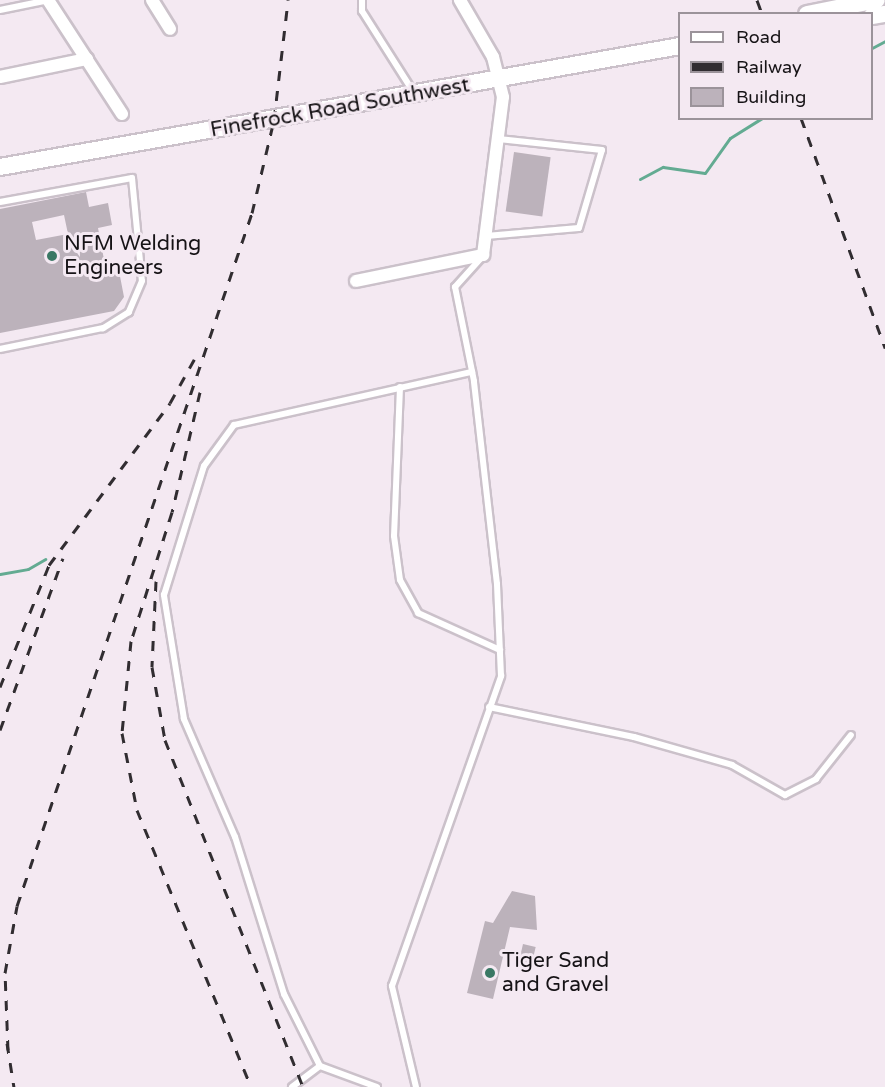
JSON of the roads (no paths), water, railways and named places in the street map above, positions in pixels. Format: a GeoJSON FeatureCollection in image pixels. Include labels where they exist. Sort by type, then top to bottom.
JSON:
{"type":"FeatureCollection","features":[{"type":"Feature","properties":{"kind":"main road"},"geometry":{"type":"LineString","coordinates":[[817,12],[877,0]]}},
{"type":"Feature","properties":{"kind":"main road","name":"Finefrock Road Southwest"},"geometry":{"type":"LineString","coordinates":[[0,167],[416,96],[678,46]]}},
{"type":"Feature","properties":{"kind":"street"},"geometry":{"type":"LineString","coordinates":[[49,0],[122,114]]}},
{"type":"Feature","properties":{"kind":"street"},"geometry":{"type":"LineString","coordinates":[[152,0],[170,29]]}},
{"type":"Feature","properties":{"kind":"street"},"geometry":{"type":"LineString","coordinates":[[356,281],[483,255],[500,139],[500,79],[460,0]]}},
{"type":"Feature","properties":{"kind":"street"},"geometry":{"type":"LineString","coordinates":[[0,76],[87,59]]}},
{"type":"Feature","properties":{"kind":"lane"},"geometry":{"type":"LineString","coordinates":[[0,10],[49,0]]}},
{"type":"Feature","properties":{"kind":"lane"},"geometry":{"type":"LineString","coordinates":[[362,0],[362,11],[416,96]]}},
{"type":"Feature","properties":{"kind":"lane"},"geometry":{"type":"LineString","coordinates":[[486,236],[579,228],[602,150],[500,139]]}},
{"type":"Feature","properties":{"kind":"lane"},"geometry":{"type":"LineString","coordinates":[[0,202],[132,177],[140,294],[129,312],[103,328],[0,349]]}},
{"type":"Feature","properties":{"kind":"lane"},"geometry":{"type":"LineString","coordinates":[[416,1087],[392,986],[501,676],[472,372],[455,288],[483,255]]}},
{"type":"Feature","properties":{"kind":"lane"},"geometry":{"type":"LineString","coordinates":[[376,1087],[320,1066],[284,994],[235,837],[184,719],[165,595],[204,466],[234,425],[472,372]]}},
{"type":"Feature","properties":{"kind":"lane"},"geometry":{"type":"LineString","coordinates":[[400,387],[394,536],[400,580],[418,613],[500,650]]}},
{"type":"Feature","properties":{"kind":"lane"},"geometry":{"type":"LineString","coordinates":[[489,707],[634,737],[732,765],[785,795],[816,779],[851,735]]}},
{"type":"Feature","properties":{"kind":"lane"},"geometry":{"type":"LineString","coordinates":[[292,1087],[320,1066]]}},
{"type":"Feature","properties":{"kind":"waterway"},"geometry":{"type":"LineString","coordinates":[[873,47],[885,41]]}},
{"type":"Feature","properties":{"kind":"waterway"},"geometry":{"type":"LineString","coordinates":[[640,179],[663,167],[705,173],[730,138],[759,120]]}},
{"type":"Feature","properties":{"kind":"waterway"},"geometry":{"type":"LineString","coordinates":[[0,574],[28,569],[45,559]]}},
{"type":"Feature","properties":{"kind":"railway"},"geometry":{"type":"LineString","coordinates":[[8,1050],[5,973],[17,906],[252,213],[274,120],[288,0]]}},
{"type":"Feature","properties":{"kind":"railway"},"geometry":{"type":"LineString","coordinates":[[757,0],[761,12]]}},
{"type":"Feature","properties":{"kind":"railway"},"geometry":{"type":"LineString","coordinates":[[802,120],[885,348]]}},
{"type":"Feature","properties":{"kind":"railway"},"geometry":{"type":"LineString","coordinates":[[0,687],[49,565],[170,403],[199,351]]}},
{"type":"Feature","properties":{"kind":"railway"},"geometry":{"type":"LineString","coordinates":[[200,392],[172,512],[131,641],[122,733],[137,810],[251,1087]]}},
{"type":"Feature","properties":{"kind":"railway"},"geometry":{"type":"LineString","coordinates":[[0,730],[63,558]]}},
{"type":"Feature","properties":{"kind":"railway"},"geometry":{"type":"LineString","coordinates":[[156,581],[152,667],[165,740],[303,1087]]}},
{"type":"Feature","properties":{"kind":"railway"},"geometry":{"type":"LineString","coordinates":[[7,1043],[14,1087]]}},
{"type":"Feature","properties":{"kind":"place","name":"NFM Welding Engineers"},"geometry":{"type":"Point","coordinates":[52,256]}},
{"type":"Feature","properties":{"kind":"place","name":"Tiger Sand and Gravel"},"geometry":{"type":"Point","coordinates":[490,973]}}]}
